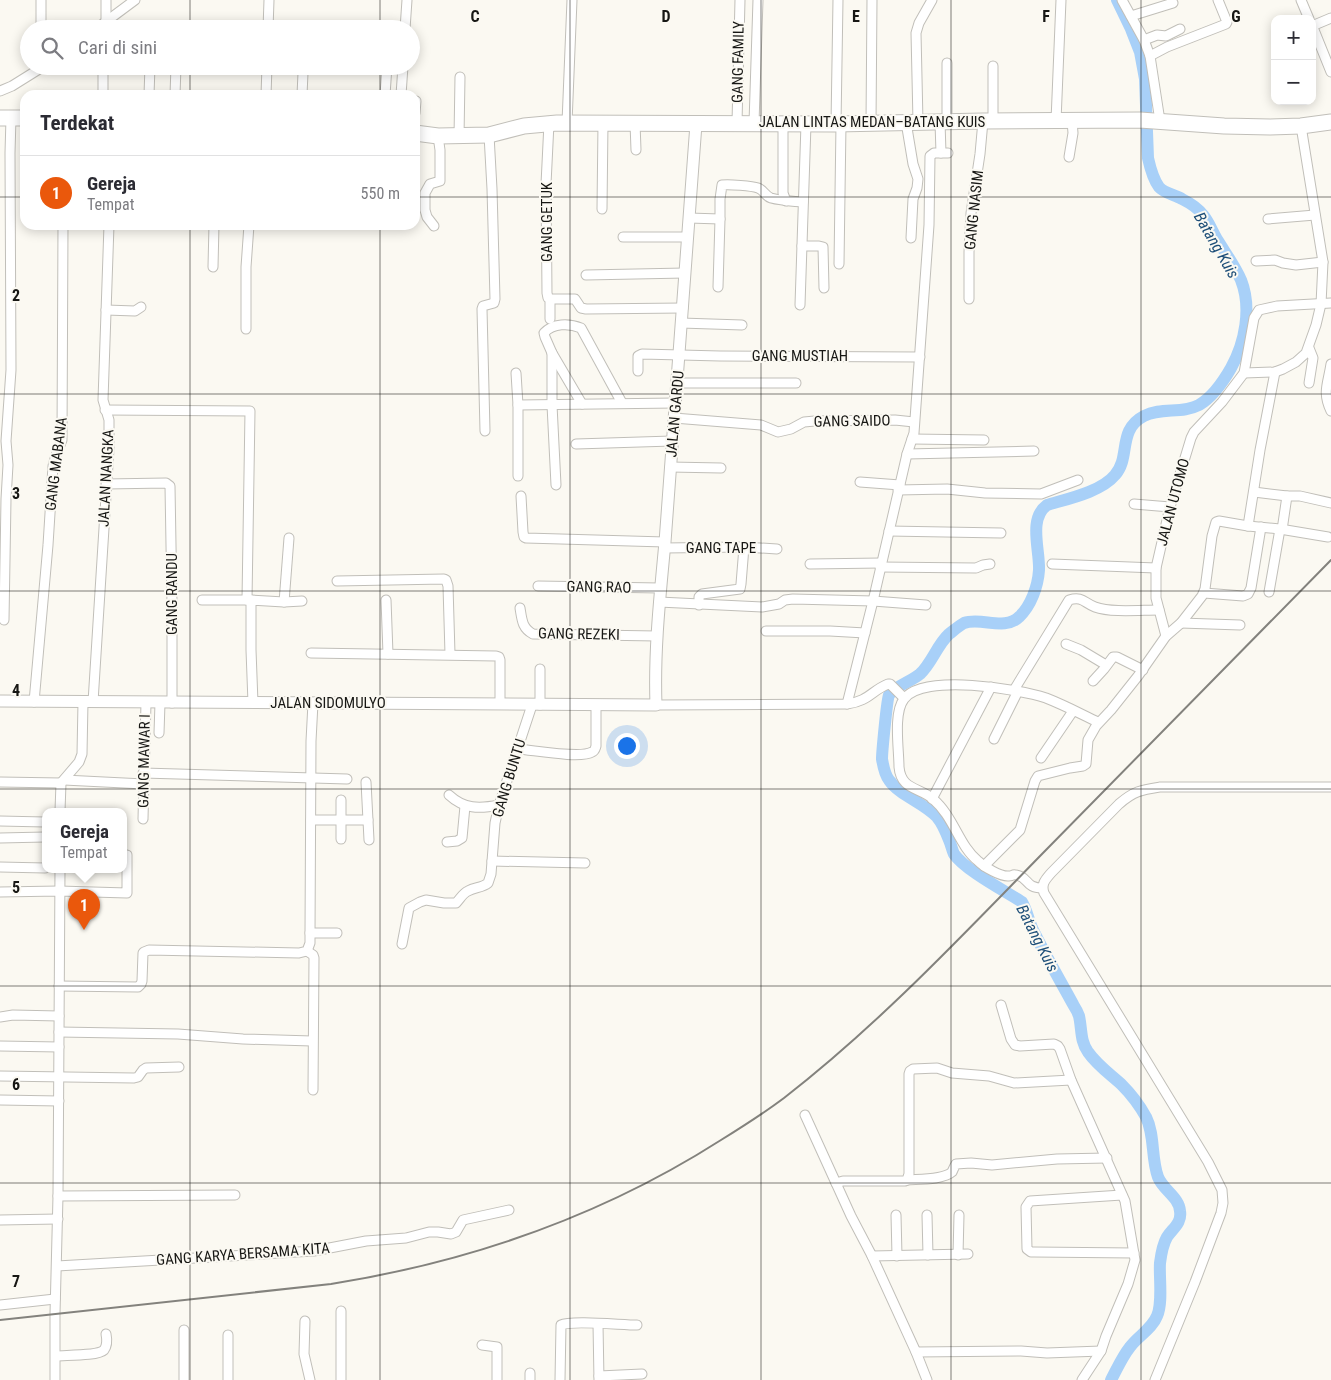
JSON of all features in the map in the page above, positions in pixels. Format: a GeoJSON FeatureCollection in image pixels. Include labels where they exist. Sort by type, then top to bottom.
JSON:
{"type":"FeatureCollection","features":[{"type":"Feature","properties":{"kind":"highway","name":"JALAN LINTAS MEDAN–BATANG KUIS"},"geometry":{"type":"LineString","coordinates":[[420,133],[438,136],[489,135],[524,126],[549,123],[839,124],[1072,120],[1151,121],[1231,126],[1301,126],[1331,122]]}},
{"type":"Feature","properties":{"kind":"street"},"geometry":{"type":"LineString","coordinates":[[41,0],[41,20]]}},
{"type":"Feature","properties":{"kind":"street"},"geometry":{"type":"LineString","coordinates":[[106,0],[106,20]]}},
{"type":"Feature","properties":{"kind":"street"},"geometry":{"type":"LineString","coordinates":[[109,20],[135,0]]}},
{"type":"Feature","properties":{"kind":"street"},"geometry":{"type":"LineString","coordinates":[[268,0],[268,20]]}},
{"type":"Feature","properties":{"kind":"street"},"geometry":{"type":"LineString","coordinates":[[406,20],[407,0]]}},
{"type":"Feature","properties":{"kind":"street"},"geometry":{"type":"LineString","coordinates":[[568,123],[572,0]]}},
{"type":"Feature","properties":{"kind":"street","name":"GANG FAMILY"},"geometry":{"type":"LineString","coordinates":[[737,123],[740,0]]}},
{"type":"Feature","properties":{"kind":"street"},"geometry":{"type":"LineString","coordinates":[[754,123],[758,0]]}},
{"type":"Feature","properties":{"kind":"street"},"geometry":{"type":"LineString","coordinates":[[838,0],[839,264]]}},
{"type":"Feature","properties":{"kind":"street"},"geometry":{"type":"LineString","coordinates":[[871,123],[872,0]]}},
{"type":"Feature","properties":{"kind":"street"},"geometry":{"type":"LineString","coordinates":[[911,238],[913,199],[918,179],[913,164],[912,122],[916,33],[919,23],[932,0]]}},
{"type":"Feature","properties":{"kind":"street"},"geometry":{"type":"LineString","coordinates":[[1056,120],[1061,0]]}},
{"type":"Feature","properties":{"kind":"street"},"geometry":{"type":"LineString","coordinates":[[1122,0],[1144,40],[1150,56],[1151,121]]}},
{"type":"Feature","properties":{"kind":"street"},"geometry":{"type":"LineString","coordinates":[[1150,56],[1167,47],[1226,24],[1227,22],[1218,0]]}},
{"type":"Feature","properties":{"kind":"street"},"geometry":{"type":"LineString","coordinates":[[1301,0],[1307,15]]}},
{"type":"Feature","properties":{"kind":"street"},"geometry":{"type":"LineString","coordinates":[[1131,16],[1174,3]]}},
{"type":"Feature","properties":{"kind":"street"},"geometry":{"type":"LineString","coordinates":[[1316,24],[1331,18]]}},
{"type":"Feature","properties":{"kind":"street"},"geometry":{"type":"LineString","coordinates":[[1144,40],[1157,35],[1166,36],[1180,28]]}},
{"type":"Feature","properties":{"kind":"street"},"geometry":{"type":"LineString","coordinates":[[1316,36],[1331,72]]}},
{"type":"Feature","properties":{"kind":"street"},"geometry":{"type":"LineString","coordinates":[[847,704],[907,454],[914,433],[929,225],[930,156],[934,152],[944,153],[947,63]]}},
{"type":"Feature","properties":{"kind":"street","name":"GANG NASIM"},"geometry":{"type":"LineString","coordinates":[[968,299],[971,212],[980,154],[988,121],[993,66]]}},
{"type":"Feature","properties":{"kind":"street"},"geometry":{"type":"LineString","coordinates":[[0,91],[29,75]]}},
{"type":"Feature","properties":{"kind":"street"},"geometry":{"type":"LineString","coordinates":[[103,75],[103,90]]}},
{"type":"Feature","properties":{"kind":"street"},"geometry":{"type":"LineString","coordinates":[[149,90],[150,75]]}},
{"type":"Feature","properties":{"kind":"street"},"geometry":{"type":"LineString","coordinates":[[175,90],[176,75]]}},
{"type":"Feature","properties":{"kind":"street"},"geometry":{"type":"LineString","coordinates":[[266,75],[266,90]]}},
{"type":"Feature","properties":{"kind":"street"},"geometry":{"type":"LineString","coordinates":[[302,90],[303,75]]}},
{"type":"Feature","properties":{"kind":"street"},"geometry":{"type":"LineString","coordinates":[[385,90],[386,75]]}},
{"type":"Feature","properties":{"kind":"street"},"geometry":{"type":"LineString","coordinates":[[401,90],[402,75]]}},
{"type":"Feature","properties":{"kind":"street"},"geometry":{"type":"LineString","coordinates":[[459,136],[460,77]]}},
{"type":"Feature","properties":{"kind":"street"},"geometry":{"type":"LineString","coordinates":[[4,620],[6,499],[3,441],[11,370],[10,153],[12,118]]}},
{"type":"Feature","properties":{"kind":"street"},"geometry":{"type":"LineString","coordinates":[[1069,157],[1073,133],[1072,120]]}},
{"type":"Feature","properties":{"kind":"street","name":"GANG GETUK"},"geometry":{"type":"LineString","coordinates":[[549,123],[546,223],[547,293],[548,298],[550,298],[550,319]]}},
{"type":"Feature","properties":{"kind":"street"},"geometry":{"type":"LineString","coordinates":[[602,209],[603,123]]}},
{"type":"Feature","properties":{"kind":"street"},"geometry":{"type":"LineString","coordinates":[[635,123],[636,150]]}},
{"type":"Feature","properties":{"kind":"street","name":"JALAN GARDU"},"geometry":{"type":"LineString","coordinates":[[656,705],[655,665],[659,602],[665,545],[696,124]]}},
{"type":"Feature","properties":{"kind":"street"},"geometry":{"type":"LineString","coordinates":[[783,124],[783,192],[786,201]]}},
{"type":"Feature","properties":{"kind":"street"},"geometry":{"type":"LineString","coordinates":[[800,305],[806,124]]}},
{"type":"Feature","properties":{"kind":"street"},"geometry":{"type":"LineString","coordinates":[[1301,126],[1323,262],[1321,304],[1309,348],[1303,357],[1275,372],[1244,373],[1254,318],[1259,310],[1277,306],[1321,304],[1331,303]]}},
{"type":"Feature","properties":{"kind":"street"},"geometry":{"type":"LineString","coordinates":[[485,431],[482,309],[494,303],[495,299],[489,135]]}},
{"type":"Feature","properties":{"kind":"street"},"geometry":{"type":"LineString","coordinates":[[434,226],[426,215],[425,193],[430,184],[440,181],[438,136]]}},
{"type":"Feature","properties":{"kind":"street"},"geometry":{"type":"LineString","coordinates":[[718,288],[721,186],[759,188],[767,196],[786,201],[803,202]]}},
{"type":"Feature","properties":{"kind":"street"},"geometry":{"type":"LineString","coordinates":[[1268,219],[1315,215]]}},
{"type":"Feature","properties":{"kind":"street"},"geometry":{"type":"LineString","coordinates":[[689,218],[720,219]]}},
{"type":"Feature","properties":{"kind":"street","name":"GANG MABANA"},"geometry":{"type":"LineString","coordinates":[[34,702],[53,466],[62,440],[63,230]]}},
{"type":"Feature","properties":{"kind":"street","name":"JALAN NANGKA"},"geometry":{"type":"LineString","coordinates":[[62,782],[79,762],[82,754],[88,702],[109,427],[103,400],[109,230]]}},
{"type":"Feature","properties":{"kind":"street"},"geometry":{"type":"LineString","coordinates":[[213,267],[214,230]]}},
{"type":"Feature","properties":{"kind":"street"},"geometry":{"type":"LineString","coordinates":[[246,329],[246,267],[249,230]]}},
{"type":"Feature","properties":{"kind":"street"},"geometry":{"type":"LineString","coordinates":[[623,237],[688,237]]}},
{"type":"Feature","properties":{"kind":"street"},"geometry":{"type":"LineString","coordinates":[[802,246],[819,246],[823,248],[824,288]]}},
{"type":"Feature","properties":{"kind":"street"},"geometry":{"type":"LineString","coordinates":[[1256,261],[1275,260],[1283,264],[1296,265],[1323,262]]}},
{"type":"Feature","properties":{"kind":"street"},"geometry":{"type":"LineString","coordinates":[[586,275],[686,273]]}},
{"type":"Feature","properties":{"kind":"street"},"geometry":{"type":"LineString","coordinates":[[550,298],[574,299],[580,307],[586,309],[683,308]]}},
{"type":"Feature","properties":{"kind":"street"},"geometry":{"type":"LineString","coordinates":[[106,310],[131,312],[141,307]]}},
{"type":"Feature","properties":{"kind":"street"},"geometry":{"type":"LineString","coordinates":[[682,323],[742,325]]}},
{"type":"Feature","properties":{"kind":"street"},"geometry":{"type":"LineString","coordinates":[[582,404],[544,336],[546,330],[550,327],[571,325],[581,328],[622,403]]}},
{"type":"Feature","properties":{"kind":"street"},"geometry":{"type":"LineString","coordinates":[[1309,348],[1313,358],[1309,383]]}},
{"type":"Feature","properties":{"kind":"street"},"geometry":{"type":"LineString","coordinates":[[552,353],[552,405],[556,485]]}},
{"type":"Feature","properties":{"kind":"street","name":"GANG MUSTIAH"},"geometry":{"type":"LineString","coordinates":[[638,371],[637,359],[639,354],[920,357]]}},
{"type":"Feature","properties":{"kind":"street"},"geometry":{"type":"LineString","coordinates":[[1331,364],[1326,391],[1331,411]]}},
{"type":"Feature","properties":{"kind":"street"},"geometry":{"type":"LineString","coordinates":[[1248,526],[1275,372]]}},
{"type":"Feature","properties":{"kind":"street"},"geometry":{"type":"LineString","coordinates":[[516,373],[518,476]]}},
{"type":"Feature","properties":{"kind":"street","name":"JALAN UTOMO"},"geometry":{"type":"LineString","coordinates":[[1166,636],[1156,598],[1156,568],[1170,507],[1194,432],[1222,402],[1244,373]]}},
{"type":"Feature","properties":{"kind":"street"},"geometry":{"type":"LineString","coordinates":[[677,382],[796,383]]}},
{"type":"Feature","properties":{"kind":"street"},"geometry":{"type":"LineString","coordinates":[[518,405],[676,402]]}},
{"type":"Feature","properties":{"kind":"street"},"geometry":{"type":"LineString","coordinates":[[105,410],[250,412],[249,600],[253,703]]}},
{"type":"Feature","properties":{"kind":"street","name":"GANG SAIDO"},"geometry":{"type":"LineString","coordinates":[[674,418],[761,425],[778,432],[809,421],[895,420],[914,422]]}},
{"type":"Feature","properties":{"kind":"street"},"geometry":{"type":"LineString","coordinates":[[912,439],[984,440]]}},
{"type":"Feature","properties":{"kind":"street"},"geometry":{"type":"LineString","coordinates":[[576,444],[672,441]]}},
{"type":"Feature","properties":{"kind":"street"},"geometry":{"type":"LineString","coordinates":[[907,454],[1034,451]]}},
{"type":"Feature","properties":{"kind":"street"},"geometry":{"type":"LineString","coordinates":[[670,467],[721,468]]}},
{"type":"Feature","properties":{"kind":"street"},"geometry":{"type":"LineString","coordinates":[[860,482],[899,487],[985,493],[1040,494],[1078,480]]}},
{"type":"Feature","properties":{"kind":"street","name":"GANG RANDU"},"geometry":{"type":"LineString","coordinates":[[106,484],[166,483],[170,486],[172,703]]}},
{"type":"Feature","properties":{"kind":"street"},"geometry":{"type":"LineString","coordinates":[[1254,492],[1300,496],[1331,504]]}},
{"type":"Feature","properties":{"kind":"street","name":"GANG TAPE"},"geometry":{"type":"LineString","coordinates":[[521,496],[523,532],[526,538],[777,549]]}},
{"type":"Feature","properties":{"kind":"street"},"geometry":{"type":"LineString","coordinates":[[1269,592],[1286,496]]}},
{"type":"Feature","properties":{"kind":"street"},"geometry":{"type":"LineString","coordinates":[[1134,504],[1170,507]]}},
{"type":"Feature","properties":{"kind":"street"},"geometry":{"type":"LineString","coordinates":[[984,866],[1020,830],[1038,776],[1086,764],[1088,740],[1098,722],[1111,710],[1143,670],[1166,636],[1181,623],[1204,593],[1212,536],[1216,522],[1281,529],[1328,537]]}},
{"type":"Feature","properties":{"kind":"street"},"geometry":{"type":"LineString","coordinates":[[1204,593],[1243,596],[1248,594],[1251,588],[1261,527]]}},
{"type":"Feature","properties":{"kind":"street"},"geometry":{"type":"LineString","coordinates":[[888,531],[1001,533]]}},
{"type":"Feature","properties":{"kind":"street"},"geometry":{"type":"LineString","coordinates":[[284,602],[289,538]]}},
{"type":"Feature","properties":{"kind":"street"},"geometry":{"type":"LineString","coordinates":[[699,605],[699,597],[702,594],[740,589],[744,547]]}},
{"type":"Feature","properties":{"kind":"street"},"geometry":{"type":"LineString","coordinates":[[810,564],[976,568],[990,564]]}},
{"type":"Feature","properties":{"kind":"street"},"geometry":{"type":"LineString","coordinates":[[1052,564],[1156,568]]}},
{"type":"Feature","properties":{"kind":"street"},"geometry":{"type":"LineString","coordinates":[[337,581],[446,580],[448,586],[450,654]]}},
{"type":"Feature","properties":{"kind":"street","name":"GANG RAO"},"geometry":{"type":"LineString","coordinates":[[538,586],[660,588]]}},
{"type":"Feature","properties":{"kind":"street"},"geometry":{"type":"LineString","coordinates":[[659,602],[762,607],[780,604],[788,599],[793,599],[873,601],[926,605]]}},
{"type":"Feature","properties":{"kind":"street"},"geometry":{"type":"LineString","coordinates":[[994,739],[1016,691],[1068,601],[1072,599],[1084,600],[1102,609],[1159,610]]}},
{"type":"Feature","properties":{"kind":"street"},"geometry":{"type":"LineString","coordinates":[[202,600],[302,601]]}},
{"type":"Feature","properties":{"kind":"street"},"geometry":{"type":"LineString","coordinates":[[386,600],[388,654]]}},
{"type":"Feature","properties":{"kind":"street","name":"GANG REZEKI"},"geometry":{"type":"LineString","coordinates":[[520,608],[523,626],[533,634],[657,636]]}},
{"type":"Feature","properties":{"kind":"street"},"geometry":{"type":"LineString","coordinates":[[1181,623],[1240,625]]}},
{"type":"Feature","properties":{"kind":"street"},"geometry":{"type":"LineString","coordinates":[[766,631],[864,633]]}},
{"type":"Feature","properties":{"kind":"street"},"geometry":{"type":"LineString","coordinates":[[1066,644],[1081,650],[1106,665]]}},
{"type":"Feature","properties":{"kind":"street"},"geometry":{"type":"LineString","coordinates":[[312,653],[496,656],[500,660],[500,704]]}},
{"type":"Feature","properties":{"kind":"street"},"geometry":{"type":"LineString","coordinates":[[1093,680],[1104,670],[1111,658],[1114,657],[1143,670]]}},
{"type":"Feature","properties":{"kind":"street","name":"GANG BUNTU"},"geometry":{"type":"LineString","coordinates":[[402,944],[409,908],[426,900],[444,904],[456,903],[469,890],[480,888],[488,883],[491,874],[495,823],[499,805],[536,704],[540,669]]}},
{"type":"Feature","properties":{"kind":"street"},"geometry":{"type":"LineString","coordinates":[[656,705],[847,704],[864,700],[886,684],[890,684],[902,696]]}},
{"type":"Feature","properties":{"kind":"street"},"geometry":{"type":"LineString","coordinates":[[902,696],[927,688],[950,686],[991,687],[1046,699],[1098,722]]}},
{"type":"Feature","properties":{"kind":"street"},"geometry":{"type":"LineString","coordinates":[[932,798],[991,687]]}},
{"type":"Feature","properties":{"kind":"street"},"geometry":{"type":"LineString","coordinates":[[902,696],[898,718],[900,774],[903,781],[932,798],[945,811],[970,853],[984,866],[1008,876],[1015,874],[1034,888],[1042,888]]}},
{"type":"Feature","properties":{"kind":"street","name":"JALAN SIDOMULYO"},"geometry":{"type":"LineString","coordinates":[[0,701],[656,705]]}},
{"type":"Feature","properties":{"kind":"street","name":"GANG MAWAR I"},"geometry":{"type":"LineString","coordinates":[[143,820],[146,703]]}},
{"type":"Feature","properties":{"kind":"street"},"geometry":{"type":"LineString","coordinates":[[160,703],[160,733]]}},
{"type":"Feature","properties":{"kind":"street"},"geometry":{"type":"LineString","coordinates":[[307,951],[310,943],[311,741],[313,703]]}},
{"type":"Feature","properties":{"kind":"street"},"geometry":{"type":"LineString","coordinates":[[518,749],[570,754],[587,754],[594,751],[596,746],[596,705]]}},
{"type":"Feature","properties":{"kind":"street"},"geometry":{"type":"LineString","coordinates":[[1042,758],[1073,711]]}},
{"type":"Feature","properties":{"kind":"street"},"geometry":{"type":"LineString","coordinates":[[144,773],[347,779]]}},
{"type":"Feature","properties":{"kind":"street"},"geometry":{"type":"LineString","coordinates":[[0,782],[144,784]]}},
{"type":"Feature","properties":{"kind":"street"},"geometry":{"type":"LineString","coordinates":[[60,808],[62,782]]}},
{"type":"Feature","properties":{"kind":"street"},"geometry":{"type":"LineString","coordinates":[[366,782],[369,840]]}},
{"type":"Feature","properties":{"kind":"street"},"geometry":{"type":"LineString","coordinates":[[1155,1380],[1216,1229],[1223,1203],[1222,1190],[1208,1162],[1042,888],[1043,883],[1050,873],[1119,804],[1137,791],[1160,787],[1331,786]]}},
{"type":"Feature","properties":{"kind":"street"},"geometry":{"type":"LineString","coordinates":[[448,795],[465,806],[486,807],[499,805]]}},
{"type":"Feature","properties":{"kind":"street"},"geometry":{"type":"LineString","coordinates":[[341,800],[341,840]]}},
{"type":"Feature","properties":{"kind":"street"},"geometry":{"type":"LineString","coordinates":[[446,842],[457,841],[462,838],[465,806]]}},
{"type":"Feature","properties":{"kind":"street"},"geometry":{"type":"LineString","coordinates":[[311,820],[368,820]]}},
{"type":"Feature","properties":{"kind":"street"},"geometry":{"type":"LineString","coordinates":[[0,821],[42,822]]}},
{"type":"Feature","properties":{"kind":"street"},"geometry":{"type":"LineString","coordinates":[[0,838],[42,837]]}},
{"type":"Feature","properties":{"kind":"street"},"geometry":{"type":"LineString","coordinates":[[0,892],[127,893],[127,855]]}},
{"type":"Feature","properties":{"kind":"street"},"geometry":{"type":"LineString","coordinates":[[492,861],[584,863]]}},
{"type":"Feature","properties":{"kind":"street"},"geometry":{"type":"LineString","coordinates":[[0,867],[42,868]]}},
{"type":"Feature","properties":{"kind":"street"},"geometry":{"type":"LineString","coordinates":[[55,1380],[60,873]]}},
{"type":"Feature","properties":{"kind":"street"},"geometry":{"type":"LineString","coordinates":[[310,933],[337,933]]}},
{"type":"Feature","properties":{"kind":"street"},"geometry":{"type":"LineString","coordinates":[[59,986],[138,987],[142,981],[143,953],[149,950],[299,953],[307,951],[313,954],[314,958],[313,1090]]}},
{"type":"Feature","properties":{"kind":"street"},"geometry":{"type":"LineString","coordinates":[[1001,1005],[1012,1043],[1020,1046],[1048,1044],[1058,1046],[1060,1049],[1071,1080],[1107,1158],[1128,1210],[1134,1253],[1134,1268],[1101,1351],[1082,1380]]}},
{"type":"Feature","properties":{"kind":"street"},"geometry":{"type":"LineString","coordinates":[[0,1017],[13,1015],[59,1016]]}},
{"type":"Feature","properties":{"kind":"street"},"geometry":{"type":"LineString","coordinates":[[59,1032],[169,1033],[243,1039],[312,1041]]}},
{"type":"Feature","properties":{"kind":"street"},"geometry":{"type":"LineString","coordinates":[[0,1046],[59,1047]]}},
{"type":"Feature","properties":{"kind":"street"},"geometry":{"type":"LineString","coordinates":[[0,1076],[134,1078],[138,1077],[146,1068],[179,1067]]}},
{"type":"Feature","properties":{"kind":"street"},"geometry":{"type":"LineString","coordinates":[[907,1180],[909,1174],[909,1074],[911,1070],[937,1068],[952,1074],[990,1076],[1014,1083],[1071,1080]]}},
{"type":"Feature","properties":{"kind":"street"},"geometry":{"type":"LineString","coordinates":[[0,1100],[58,1100]]}},
{"type":"Feature","properties":{"kind":"street"},"geometry":{"type":"LineString","coordinates":[[805,1115],[851,1216],[872,1256],[927,1380]]}},
{"type":"Feature","properties":{"kind":"street"},"geometry":{"type":"LineString","coordinates":[[836,1183],[929,1180],[952,1172],[956,1164],[961,1163],[992,1165],[1049,1160],[1107,1158]]}},
{"type":"Feature","properties":{"kind":"street"},"geometry":{"type":"LineString","coordinates":[[58,1196],[235,1195]]}},
{"type":"Feature","properties":{"kind":"street"},"geometry":{"type":"LineString","coordinates":[[1122,1195],[1030,1201],[1026,1207],[1027,1249],[1030,1252],[1134,1253]]}},
{"type":"Feature","properties":{"kind":"street","name":"GANG KARYA BERSAMA KITA"},"geometry":{"type":"LineString","coordinates":[[57,1266],[317,1251],[366,1241],[406,1238],[430,1232],[451,1234],[456,1232],[463,1220],[509,1210]]}},
{"type":"Feature","properties":{"kind":"street"},"geometry":{"type":"LineString","coordinates":[[896,1215],[897,1256]]}},
{"type":"Feature","properties":{"kind":"street"},"geometry":{"type":"LineString","coordinates":[[927,1215],[928,1255]]}},
{"type":"Feature","properties":{"kind":"street"},"geometry":{"type":"LineString","coordinates":[[958,1255],[959,1215]]}},
{"type":"Feature","properties":{"kind":"street"},"geometry":{"type":"LineString","coordinates":[[0,1220],[58,1219]]}},
{"type":"Feature","properties":{"kind":"street"},"geometry":{"type":"LineString","coordinates":[[872,1256],[968,1254]]}},
{"type":"Feature","properties":{"kind":"street"},"geometry":{"type":"LineString","coordinates":[[0,1305],[56,1299]]}},
{"type":"Feature","properties":{"kind":"street"},"geometry":{"type":"LineString","coordinates":[[341,1311],[341,1380]]}},
{"type":"Feature","properties":{"kind":"street"},"geometry":{"type":"LineString","coordinates":[[304,1321],[304,1354],[310,1380]]}},
{"type":"Feature","properties":{"kind":"street"},"geometry":{"type":"LineString","coordinates":[[560,1380],[561,1325],[569,1323],[637,1325]]}},
{"type":"Feature","properties":{"kind":"street"},"geometry":{"type":"LineString","coordinates":[[598,1324],[599,1378],[642,1374]]}},
{"type":"Feature","properties":{"kind":"street"},"geometry":{"type":"LineString","coordinates":[[184,1330],[184,1380]]}},
{"type":"Feature","properties":{"kind":"street"},"geometry":{"type":"LineString","coordinates":[[56,1356],[89,1354],[102,1351],[106,1345],[106,1334]]}},
{"type":"Feature","properties":{"kind":"street"},"geometry":{"type":"LineString","coordinates":[[228,1336],[228,1380]]}},
{"type":"Feature","properties":{"kind":"street"},"geometry":{"type":"LineString","coordinates":[[482,1345],[497,1347],[497,1380]]}},
{"type":"Feature","properties":{"kind":"street"},"geometry":{"type":"LineString","coordinates":[[916,1352],[1022,1351],[1047,1353],[1101,1351]]}},
{"type":"Feature","properties":{"kind":"waterway","name":"Batang Kuis"},"geometry":{"type":"LineString","coordinates":[[1111,1380],[1127,1351],[1155,1321],[1160,1304],[1160,1263],[1162,1250],[1167,1237],[1180,1219],[1177,1202],[1158,1177],[1149,1124],[1144,1113],[1131,1095],[1095,1061],[1085,1048],[1078,1014],[1033,930],[1022,902],[959,860],[954,854],[939,820],[925,807],[894,786],[886,775],[882,759],[889,695],[899,686],[920,674],[945,638],[962,624],[971,622],[1007,623],[1019,617],[1027,607],[1035,589],[1039,570],[1036,526],[1041,511],[1047,505],[1083,494],[1109,481],[1120,468],[1127,436],[1136,422],[1151,413],[1192,408],[1204,402],[1225,379],[1240,348],[1245,325],[1246,302],[1239,275],[1201,212],[1188,202],[1161,189],[1152,173],[1148,158],[1145,79],[1140,52],[1117,0]]}},
{"type":"Feature","properties":{"kind":"railway"},"geometry":{"type":"LineString","coordinates":[[0,1320],[331,1284],[382,1275],[484,1249],[533,1232],[582,1213],[676,1167],[737,1130],[784,1098],[819,1070],[885,1011],[949,949],[1331,560]]}},
{"type":"Feature","properties":{"kind":"place","name":"Gereja"},"geometry":{"type":"Point","coordinates":[84,930]}}]}
